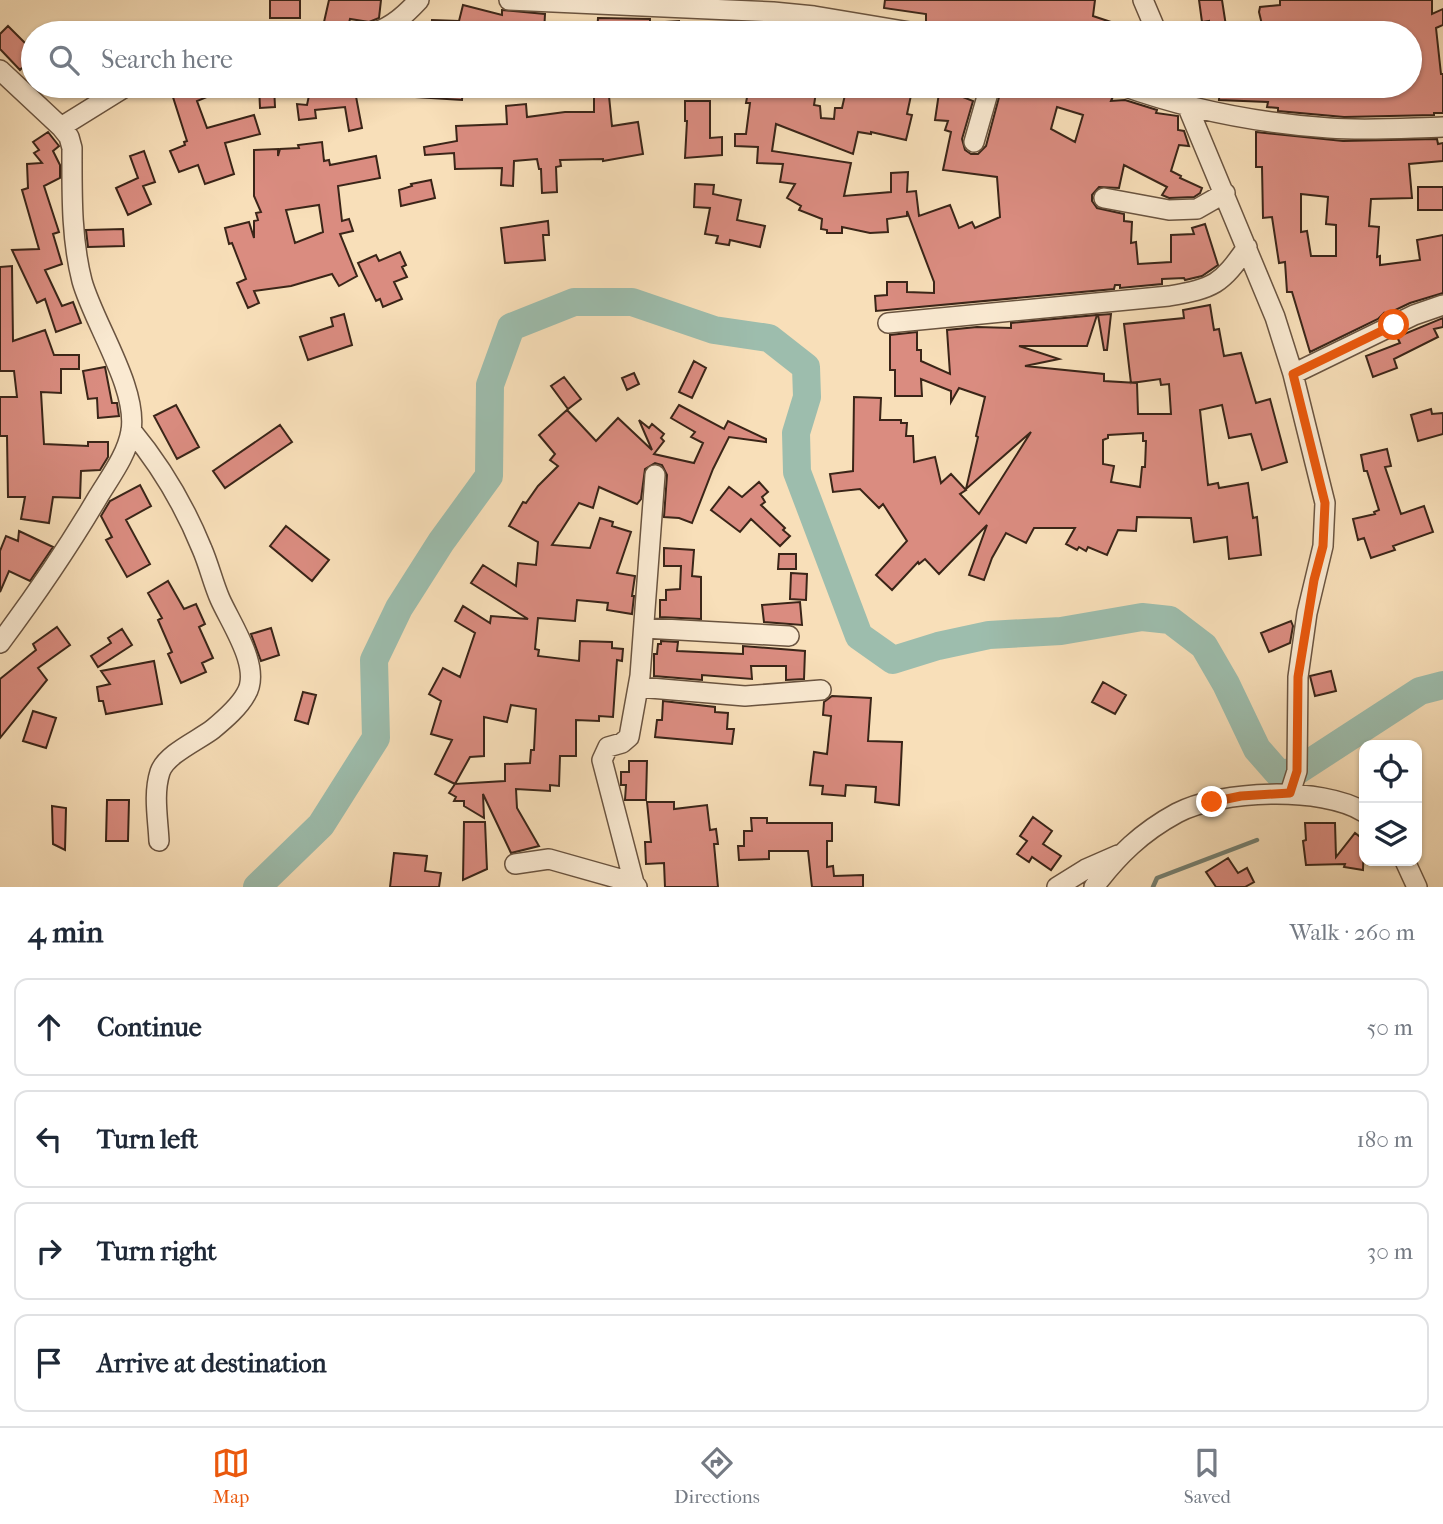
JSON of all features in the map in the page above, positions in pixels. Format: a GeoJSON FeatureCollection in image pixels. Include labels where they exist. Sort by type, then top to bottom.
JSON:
{"type":"FeatureCollection","features":[{"type":"Feature","properties":{"kind":"street"},"geometry":{"type":"LineString","coordinates":[[397,21],[419,0]]}},
{"type":"Feature","properties":{"kind":"street"},"geometry":{"type":"LineString","coordinates":[[509,0],[774,12],[844,21]]}},
{"type":"Feature","properties":{"kind":"street"},"geometry":{"type":"LineString","coordinates":[[1143,0],[1152,21]]}},
{"type":"Feature","properties":{"kind":"street"},"geometry":{"type":"LineString","coordinates":[[0,71],[21,90]]}},
{"type":"Feature","properties":{"kind":"street"},"geometry":{"type":"LineString","coordinates":[[0,643],[75,535],[125,449],[131,430],[131,412],[126,390],[89,303],[82,278],[73,221],[72,148],[69,138],[29,98]]}},
{"type":"Feature","properties":{"kind":"street"},"geometry":{"type":"LineString","coordinates":[[61,127],[108,98]]}},
{"type":"Feature","properties":{"kind":"street"},"geometry":{"type":"LineString","coordinates":[[974,142],[987,98]]}},
{"type":"Feature","properties":{"kind":"street"},"geometry":{"type":"LineString","coordinates":[[1160,98],[1188,107],[1256,121],[1332,128],[1443,127]]}},
{"type":"Feature","properties":{"kind":"street"},"geometry":{"type":"LineString","coordinates":[[1184,98],[1275,317],[1293,374],[1325,503],[1323,546],[1309,602],[1298,677],[1297,771],[1290,793]]}},
{"type":"Feature","properties":{"kind":"street"},"geometry":{"type":"LineString","coordinates":[[1104,198],[1169,210],[1197,209],[1225,193]]}},
{"type":"Feature","properties":{"kind":"street"},"geometry":{"type":"LineString","coordinates":[[888,323],[1156,298],[1202,290],[1219,282],[1247,247]]}},
{"type":"Feature","properties":{"kind":"street"},"geometry":{"type":"LineString","coordinates":[[1293,374],[1404,320],[1443,305]]}},
{"type":"Feature","properties":{"kind":"street"},"geometry":{"type":"LineString","coordinates":[[131,430],[149,451],[182,506],[202,548],[220,599],[243,646],[251,671],[248,691],[238,705],[212,729],[178,752],[161,769],[157,792],[159,841]]}},
{"type":"Feature","properties":{"kind":"street"},"geometry":{"type":"LineString","coordinates":[[636,885],[602,760],[604,750],[629,737],[644,628],[655,475]]}},
{"type":"Feature","properties":{"kind":"street"},"geometry":{"type":"LineString","coordinates":[[644,628],[789,636]]}},
{"type":"Feature","properties":{"kind":"street"},"geometry":{"type":"LineString","coordinates":[[638,687],[745,695],[821,690]]}},
{"type":"Feature","properties":{"kind":"street"},"geometry":{"type":"LineString","coordinates":[[1057,887],[1086,869],[1118,855],[1180,812],[1241,796],[1290,793],[1329,798],[1359,810]]}},
{"type":"Feature","properties":{"kind":"street"},"geometry":{"type":"LineString","coordinates":[[1094,887],[1118,855]]}},
{"type":"Feature","properties":{"kind":"street"},"geometry":{"type":"LineString","coordinates":[[516,864],[549,859],[636,885]]}},
{"type":"Feature","properties":{"kind":"street"},"geometry":{"type":"LineString","coordinates":[[1407,866],[1417,887]]}},
{"type":"Feature","properties":{"kind":"building"},"geometry":{"type":"Polygon","coordinates":[[[270,0],[300,0],[300,18],[270,18],[270,0]]]}},
{"type":"Feature","properties":{"kind":"building"},"geometry":{"type":"Polygon","coordinates":[[[329,0],[381,0],[379,18],[372,21],[324,21],[329,0]]]}},
{"type":"Feature","properties":{"kind":"building"},"geometry":{"type":"Polygon","coordinates":[[[885,0],[1095,0],[1093,16],[1108,21],[926,21],[926,14],[884,8],[885,0]]]}},
{"type":"Feature","properties":{"kind":"building"},"geometry":{"type":"Polygon","coordinates":[[[1199,0],[1222,0],[1225,21],[1202,21],[1199,0]]]}},
{"type":"Feature","properties":{"kind":"building"},"geometry":{"type":"Polygon","coordinates":[[[1280,0],[1432,0],[1432,14],[1443,9],[1443,25],[1436,28],[1443,74],[1443,113],[1344,117],[1278,111],[1278,108],[1267,107],[1268,102],[1219,100],[1422,98],[1422,21],[1261,21],[1260,7],[1280,5],[1280,0]]]}},
{"type":"Feature","properties":{"kind":"building"},"geometry":{"type":"Polygon","coordinates":[[[463,5],[502,15],[502,10],[545,14],[545,21],[459,21],[463,5]]]}},
{"type":"Feature","properties":{"kind":"building"},"geometry":{"type":"Polygon","coordinates":[[[598,18],[650,19],[650,21],[598,21],[598,18]]]}},
{"type":"Feature","properties":{"kind":"building"},"geometry":{"type":"Polygon","coordinates":[[[8,26],[21,39],[20,70],[0,49],[0,34],[8,26]]]}},
{"type":"Feature","properties":{"kind":"building"},"geometry":{"type":"Polygon","coordinates":[[[173,98],[204,98],[197,101],[207,128],[254,115],[260,134],[225,143],[234,174],[205,184],[198,165],[179,172],[170,151],[185,145],[184,142],[187,141],[173,98]]]}},
{"type":"Feature","properties":{"kind":"building"},"geometry":{"type":"Polygon","coordinates":[[[260,98],[275,98],[275,107],[260,108],[260,98]]]}},
{"type":"Feature","properties":{"kind":"building"},"geometry":{"type":"Polygon","coordinates":[[[308,98],[356,98],[362,128],[349,131],[345,107],[315,110],[316,118],[299,120],[297,104],[307,105],[308,98]]]}},
{"type":"Feature","properties":{"kind":"building"},"geometry":{"type":"Polygon","coordinates":[[[431,98],[462,98],[462,100],[431,98]]]}},
{"type":"Feature","properties":{"kind":"building"},"geometry":{"type":"Polygon","coordinates":[[[594,98],[609,98],[612,126],[638,122],[643,154],[603,161],[560,160],[561,166],[556,167],[557,192],[542,193],[541,169],[537,159],[514,161],[513,186],[501,185],[502,168],[455,169],[454,153],[425,155],[424,147],[457,141],[456,126],[507,124],[506,106],[526,104],[527,117],[565,112],[594,112],[594,98]]]}},
{"type":"Feature","properties":{"kind":"building"},"geometry":{"type":"Polygon","coordinates":[[[747,98],[815,98],[814,105],[820,106],[821,118],[834,119],[835,108],[842,108],[844,98],[910,98],[907,114],[912,115],[906,140],[871,132],[858,132],[853,154],[776,124],[772,151],[851,163],[844,196],[891,192],[891,173],[908,172],[907,192],[916,191],[919,216],[950,205],[959,228],[972,222],[975,228],[1000,217],[997,177],[943,170],[951,132],[945,130],[948,121],[935,120],[938,98],[966,98],[973,101],[962,139],[965,150],[971,154],[978,154],[986,146],[999,98],[1112,98],[1111,101],[1125,100],[1157,110],[1156,113],[1178,116],[1178,130],[1184,131],[1189,146],[1179,145],[1171,171],[1202,188],[1200,193],[1194,197],[1169,198],[1162,195],[1167,187],[1124,165],[1119,188],[1099,187],[1092,195],[1092,201],[1097,208],[1124,214],[1124,221],[1132,222],[1131,243],[1136,242],[1138,264],[1171,262],[1171,235],[1194,234],[1192,228],[1205,224],[1218,265],[1202,276],[1185,280],[1162,279],[1162,284],[1120,288],[1120,285],[1115,285],[1114,289],[876,311],[875,296],[887,295],[887,282],[907,282],[907,292],[934,293],[934,282],[907,211],[907,216],[887,219],[888,232],[870,233],[842,227],[842,233],[827,233],[827,230],[821,229],[822,219],[799,210],[801,206],[787,198],[795,184],[780,182],[783,164],[757,163],[758,147],[735,146],[735,134],[746,134],[750,103],[746,103],[747,98]],[[1057,107],[1051,129],[1075,142],[1083,115],[1057,107]]]}},
{"type":"Feature","properties":{"kind":"building"},"geometry":{"type":"Polygon","coordinates":[[[685,101],[710,101],[710,138],[722,137],[722,155],[685,158],[685,101]]]}},
{"type":"Feature","properties":{"kind":"building"},"geometry":{"type":"Polygon","coordinates":[[[48,132],[59,146],[53,151],[60,165],[60,178],[44,186],[59,232],[53,234],[62,264],[45,270],[62,306],[73,302],[81,323],[56,332],[45,299],[37,303],[12,250],[39,249],[22,190],[28,188],[27,164],[42,163],[34,153],[39,150],[33,142],[48,132]]]}},
{"type":"Feature","properties":{"kind":"building"},"geometry":{"type":"Polygon","coordinates":[[[1256,132],[1343,141],[1437,139],[1438,144],[1443,143],[1443,161],[1409,164],[1412,198],[1371,199],[1369,226],[1379,227],[1377,257],[1380,256],[1380,265],[1420,260],[1417,240],[1443,235],[1443,293],[1410,303],[1385,315],[1384,313],[1378,319],[1310,352],[1292,292],[1287,292],[1285,262],[1279,263],[1272,217],[1263,218],[1262,167],[1256,167],[1256,132]],[[1301,194],[1301,232],[1307,231],[1311,256],[1336,256],[1336,225],[1326,224],[1328,197],[1301,194]]]}},
{"type":"Feature","properties":{"kind":"building"},"geometry":{"type":"Polygon","coordinates":[[[322,142],[324,161],[329,160],[330,165],[376,156],[380,178],[338,186],[342,221],[349,219],[353,231],[340,234],[357,276],[339,286],[332,274],[291,286],[254,291],[259,303],[248,308],[237,283],[246,279],[232,243],[229,244],[225,228],[249,222],[254,238],[254,221],[258,220],[256,213],[261,212],[254,196],[254,150],[278,149],[278,156],[280,149],[299,148],[298,145],[322,142]],[[319,205],[286,210],[295,243],[323,232],[319,205]]]}},
{"type":"Feature","properties":{"kind":"building"},"geometry":{"type":"Polygon","coordinates":[[[144,151],[155,182],[143,186],[151,204],[128,215],[116,188],[138,178],[130,156],[144,151]]]}},
{"type":"Feature","properties":{"kind":"building"},"geometry":{"type":"Polygon","coordinates":[[[431,180],[435,198],[401,206],[399,190],[412,186],[411,184],[431,180]]]}},
{"type":"Feature","properties":{"kind":"building"},"geometry":{"type":"Polygon","coordinates":[[[695,184],[714,185],[713,194],[741,200],[737,220],[765,226],[760,247],[730,240],[729,245],[716,243],[718,236],[705,234],[710,208],[694,207],[695,184]]]}},
{"type":"Feature","properties":{"kind":"building"},"geometry":{"type":"Polygon","coordinates":[[[1418,187],[1443,187],[1443,210],[1418,210],[1418,187]]]}},
{"type":"Feature","properties":{"kind":"building"},"geometry":{"type":"Polygon","coordinates":[[[548,221],[549,235],[543,235],[545,260],[505,263],[501,228],[548,221]]]}},
{"type":"Feature","properties":{"kind":"building"},"geometry":{"type":"Polygon","coordinates":[[[123,229],[124,246],[88,247],[86,230],[123,229]]]}},
{"type":"Feature","properties":{"kind":"building"},"geometry":{"type":"Polygon","coordinates":[[[400,252],[406,265],[402,267],[407,277],[394,282],[402,299],[383,307],[380,299],[376,301],[358,263],[376,255],[379,261],[400,252]]]}},
{"type":"Feature","properties":{"kind":"building"},"geometry":{"type":"Polygon","coordinates":[[[12,266],[13,341],[45,330],[54,355],[79,355],[79,369],[61,369],[61,393],[41,392],[44,444],[88,446],[88,442],[108,442],[108,457],[100,470],[81,471],[80,498],[53,497],[49,523],[21,519],[25,497],[8,497],[7,436],[0,436],[0,397],[17,397],[14,371],[0,371],[0,267],[12,266]]]}},
{"type":"Feature","properties":{"kind":"building"},"geometry":{"type":"Polygon","coordinates":[[[1210,305],[1214,330],[1219,329],[1224,356],[1241,353],[1256,403],[1270,399],[1287,462],[1262,470],[1251,434],[1229,438],[1222,405],[1200,410],[1208,485],[1218,483],[1219,488],[1248,483],[1253,518],[1257,517],[1261,555],[1229,559],[1227,537],[1194,542],[1191,518],[1137,517],[1136,531],[1118,530],[1107,555],[1088,547],[1086,551],[1079,547],[1077,550],[1066,544],[1075,528],[1034,528],[1026,543],[1006,533],[984,580],[969,575],[987,525],[939,574],[925,559],[919,564],[918,562],[892,590],[876,575],[907,541],[883,504],[879,508],[860,489],[833,492],[830,474],[853,471],[854,397],[881,398],[880,420],[901,420],[901,423],[907,423],[906,436],[913,436],[914,462],[935,457],[941,483],[951,474],[966,490],[960,494],[979,514],[1031,432],[966,489],[985,397],[959,388],[951,402],[951,391],[921,379],[922,396],[895,396],[895,370],[890,370],[890,335],[917,332],[917,350],[921,350],[921,361],[950,374],[947,330],[1011,328],[1011,323],[1097,315],[1087,346],[1019,346],[1059,359],[1025,366],[1104,374],[1104,381],[1131,383],[1124,324],[1184,318],[1183,310],[1210,305]],[[1160,379],[1133,383],[1137,383],[1138,414],[1171,414],[1169,384],[1161,385],[1160,379]],[[1143,433],[1108,435],[1108,438],[1103,440],[1103,464],[1114,466],[1111,482],[1140,487],[1142,467],[1145,467],[1146,441],[1143,441],[1143,433]]]}},
{"type":"Feature","properties":{"kind":"building"},"geometry":{"type":"Polygon","coordinates":[[[344,314],[352,345],[308,360],[300,337],[333,326],[331,318],[344,314]]]}},
{"type":"Feature","properties":{"kind":"building"},"geometry":{"type":"Polygon","coordinates":[[[1111,314],[1107,350],[1104,350],[1098,315],[1111,314]]]}},
{"type":"Feature","properties":{"kind":"building"},"geometry":{"type":"Polygon","coordinates":[[[1443,318],[1443,327],[1434,329],[1438,337],[1394,359],[1397,368],[1373,377],[1366,356],[1400,343],[1397,337],[1443,318]]]}},
{"type":"Feature","properties":{"kind":"building"},"geometry":{"type":"Polygon","coordinates":[[[694,361],[706,368],[692,398],[679,392],[694,361]]]}},
{"type":"Feature","properties":{"kind":"building"},"geometry":{"type":"Polygon","coordinates":[[[105,367],[112,403],[117,403],[119,416],[98,418],[97,398],[88,399],[83,371],[105,367]]]}},
{"type":"Feature","properties":{"kind":"building"},"geometry":{"type":"Polygon","coordinates":[[[634,373],[639,384],[627,390],[622,378],[634,373]]]}},
{"type":"Feature","properties":{"kind":"building"},"geometry":{"type":"Polygon","coordinates":[[[564,377],[581,399],[568,409],[551,386],[564,377]]]}},
{"type":"Feature","properties":{"kind":"building"},"geometry":{"type":"Polygon","coordinates":[[[176,405],[199,447],[177,459],[154,416],[176,405]]]}},
{"type":"Feature","properties":{"kind":"building"},"geometry":{"type":"Polygon","coordinates":[[[679,405],[724,429],[728,421],[766,439],[766,442],[729,437],[692,523],[679,518],[664,517],[667,475],[662,465],[655,463],[645,469],[641,499],[637,504],[599,487],[593,508],[579,503],[552,545],[590,548],[600,518],[613,522],[612,526],[631,532],[617,573],[635,576],[632,614],[607,610],[608,603],[577,600],[575,621],[538,618],[535,649],[539,650],[538,656],[579,661],[580,641],[612,642],[612,648],[623,649],[622,661],[617,660],[613,717],[599,716],[599,721],[576,720],[576,756],[560,756],[559,786],[550,785],[550,791],[516,789],[517,808],[539,846],[511,853],[483,794],[484,818],[464,806],[464,801],[454,801],[456,797],[449,793],[455,784],[435,774],[452,740],[431,734],[441,701],[429,694],[443,668],[460,677],[475,633],[455,621],[463,606],[490,623],[491,616],[528,619],[471,583],[483,565],[516,586],[518,563],[536,565],[538,542],[509,526],[523,502],[526,503],[558,466],[550,460],[555,454],[539,435],[567,410],[596,441],[618,418],[652,450],[639,420],[649,428],[652,424],[664,434],[661,438],[664,441],[654,454],[694,463],[703,443],[691,437],[695,432],[671,418],[679,405]],[[511,705],[507,722],[484,717],[484,756],[470,757],[455,784],[505,781],[505,764],[530,763],[531,750],[534,750],[536,709],[511,705]]]}},
{"type":"Feature","properties":{"kind":"building"},"geometry":{"type":"Polygon","coordinates":[[[1431,409],[1432,414],[1443,413],[1443,434],[1418,441],[1411,415],[1431,409]]]}},
{"type":"Feature","properties":{"kind":"building"},"geometry":{"type":"Polygon","coordinates":[[[280,425],[292,442],[225,488],[213,471],[280,425]]]}},
{"type":"Feature","properties":{"kind":"building"},"geometry":{"type":"Polygon","coordinates":[[[1387,449],[1391,466],[1385,467],[1401,514],[1424,506],[1433,532],[1393,546],[1395,550],[1371,558],[1364,538],[1358,540],[1353,519],[1375,514],[1374,512],[1379,510],[1367,471],[1364,471],[1361,455],[1387,449]]]}},
{"type":"Feature","properties":{"kind":"building"},"geometry":{"type":"Polygon","coordinates":[[[759,482],[768,492],[762,497],[765,502],[761,505],[790,536],[780,546],[751,519],[740,532],[711,510],[729,487],[742,497],[759,482]]]}},
{"type":"Feature","properties":{"kind":"building"},"geometry":{"type":"Polygon","coordinates":[[[140,485],[151,506],[126,520],[150,564],[127,577],[106,540],[112,537],[101,516],[110,501],[140,485]]]}},
{"type":"Feature","properties":{"kind":"building"},"geometry":{"type":"Polygon","coordinates":[[[286,526],[329,560],[312,581],[270,546],[286,526]]]}},
{"type":"Feature","properties":{"kind":"building"},"geometry":{"type":"Polygon","coordinates":[[[19,531],[53,547],[30,581],[9,571],[0,592],[0,551],[6,536],[18,541],[19,531]]]}},
{"type":"Feature","properties":{"kind":"building"},"geometry":{"type":"Polygon","coordinates":[[[664,548],[694,550],[692,576],[701,577],[701,619],[660,617],[660,600],[666,600],[666,590],[680,589],[681,566],[664,566],[664,548]]]}},
{"type":"Feature","properties":{"kind":"building"},"geometry":{"type":"Polygon","coordinates":[[[779,554],[796,554],[796,569],[778,569],[779,554]]]}},
{"type":"Feature","properties":{"kind":"building"},"geometry":{"type":"Polygon","coordinates":[[[791,573],[807,574],[806,600],[790,599],[791,573]]]}},
{"type":"Feature","properties":{"kind":"building"},"geometry":{"type":"Polygon","coordinates":[[[168,581],[184,609],[196,604],[205,624],[199,627],[213,658],[202,663],[206,672],[181,683],[168,654],[172,652],[158,620],[162,618],[148,593],[168,581]]]}},
{"type":"Feature","properties":{"kind":"building"},"geometry":{"type":"Polygon","coordinates":[[[800,602],[802,625],[764,622],[762,605],[800,602]]]}},
{"type":"Feature","properties":{"kind":"building"},"geometry":{"type":"Polygon","coordinates":[[[1291,621],[1293,626],[1290,643],[1269,652],[1261,633],[1291,621]]]}},
{"type":"Feature","properties":{"kind":"building"},"geometry":{"type":"Polygon","coordinates":[[[57,627],[70,645],[38,668],[47,680],[0,738],[0,679],[36,650],[33,644],[57,627]]]}},
{"type":"Feature","properties":{"kind":"building"},"geometry":{"type":"Polygon","coordinates":[[[271,628],[279,655],[261,661],[251,634],[271,628]]]}},
{"type":"Feature","properties":{"kind":"building"},"geometry":{"type":"Polygon","coordinates":[[[122,629],[132,645],[98,667],[91,656],[111,643],[108,638],[122,629]]]}},
{"type":"Feature","properties":{"kind":"building"},"geometry":{"type":"Polygon","coordinates":[[[661,641],[678,642],[677,651],[743,654],[743,646],[805,651],[804,679],[786,680],[786,666],[751,666],[752,679],[702,675],[702,680],[654,676],[654,654],[657,654],[661,641]]]}},
{"type":"Feature","properties":{"kind":"building"},"geometry":{"type":"Polygon","coordinates":[[[154,661],[162,704],[106,714],[103,701],[99,701],[97,687],[110,684],[101,671],[154,661]]]}},
{"type":"Feature","properties":{"kind":"building"},"geometry":{"type":"Polygon","coordinates":[[[1331,671],[1336,691],[1315,696],[1310,676],[1331,671]]]}},
{"type":"Feature","properties":{"kind":"building"},"geometry":{"type":"Polygon","coordinates":[[[1103,682],[1126,695],[1115,714],[1092,702],[1103,682]]]}},
{"type":"Feature","properties":{"kind":"building"},"geometry":{"type":"Polygon","coordinates":[[[303,692],[316,695],[308,724],[295,720],[303,692]]]}},
{"type":"Feature","properties":{"kind":"building"},"geometry":{"type":"Polygon","coordinates":[[[832,696],[871,698],[868,741],[902,742],[899,805],[875,802],[876,787],[846,785],[845,796],[822,794],[823,786],[810,785],[814,752],[827,754],[831,716],[823,715],[824,702],[832,696]]]}},
{"type":"Feature","properties":{"kind":"building"},"geometry":{"type":"Polygon","coordinates":[[[663,701],[715,707],[715,712],[728,713],[727,729],[734,729],[732,744],[655,737],[657,720],[662,720],[663,701]]]}},
{"type":"Feature","properties":{"kind":"building"},"geometry":{"type":"Polygon","coordinates":[[[33,711],[56,718],[46,748],[23,741],[33,711]]]}},
{"type":"Feature","properties":{"kind":"building"},"geometry":{"type":"Polygon","coordinates":[[[629,761],[647,761],[646,800],[625,800],[626,785],[621,785],[621,772],[629,772],[629,761]]]}},
{"type":"Feature","properties":{"kind":"building"},"geometry":{"type":"Polygon","coordinates":[[[107,800],[129,800],[128,841],[106,841],[107,800]]]}},
{"type":"Feature","properties":{"kind":"building"},"geometry":{"type":"Polygon","coordinates":[[[647,802],[674,802],[674,809],[707,805],[710,830],[716,829],[718,844],[714,844],[718,887],[665,887],[664,863],[646,864],[645,842],[651,842],[647,802]]]}},
{"type":"Feature","properties":{"kind":"building"},"geometry":{"type":"Polygon","coordinates":[[[52,806],[66,808],[65,850],[53,844],[52,806]]]}},
{"type":"Feature","properties":{"kind":"building"},"geometry":{"type":"Polygon","coordinates":[[[1033,817],[1052,831],[1043,844],[1061,856],[1051,870],[1032,857],[1029,862],[1017,854],[1027,841],[1020,836],[1033,817]]]}},
{"type":"Feature","properties":{"kind":"building"},"geometry":{"type":"Polygon","coordinates":[[[751,818],[767,818],[767,823],[832,823],[832,841],[827,841],[827,867],[833,866],[834,876],[863,875],[863,887],[812,887],[808,851],[769,851],[769,859],[739,860],[738,846],[744,846],[744,831],[752,831],[751,818]]]}},
{"type":"Feature","properties":{"kind":"building"},"geometry":{"type":"Polygon","coordinates":[[[464,822],[485,822],[487,869],[463,880],[464,822]]]}},
{"type":"Feature","properties":{"kind":"building"},"geometry":{"type":"Polygon","coordinates":[[[1305,823],[1335,823],[1336,857],[1355,833],[1359,836],[1359,866],[1363,866],[1363,870],[1344,867],[1345,864],[1306,865],[1303,841],[1306,840],[1305,823]]]}},
{"type":"Feature","properties":{"kind":"building"},"geometry":{"type":"Polygon","coordinates":[[[394,853],[427,856],[425,871],[441,873],[439,887],[390,887],[394,853]]]}},
{"type":"Feature","properties":{"kind":"building"},"geometry":{"type":"Polygon","coordinates":[[[1228,858],[1238,873],[1247,868],[1254,882],[1245,887],[1216,887],[1206,872],[1228,858]]]}},
{"type":"Feature","properties":{"kind":"waterway"},"geometry":{"type":"LineString","coordinates":[[257,887],[321,825],[376,738],[374,660],[399,608],[441,542],[489,476],[490,385],[511,327],[574,302],[632,302],[714,330],[769,338],[806,367],[807,397],[796,433],[797,472],[859,636],[893,660],[938,646],[989,635],[1061,631],[1142,617],[1170,620],[1204,646],[1226,684],[1257,749],[1279,774],[1297,771],[1420,691],[1443,685]]}},
{"type":"Feature","properties":{"kind":"waterway"},"geometry":{"type":"LineString","coordinates":[[1153,887],[1157,878],[1257,840]]}},
{"type":"Feature","properties":{"kind":"route"},"geometry":{"type":"LineString","coordinates":[[1212,802],[1241,796],[1290,793],[1297,771],[1298,677],[1307,614],[1323,546],[1325,503],[1293,374],[1394,325]]}}]}
